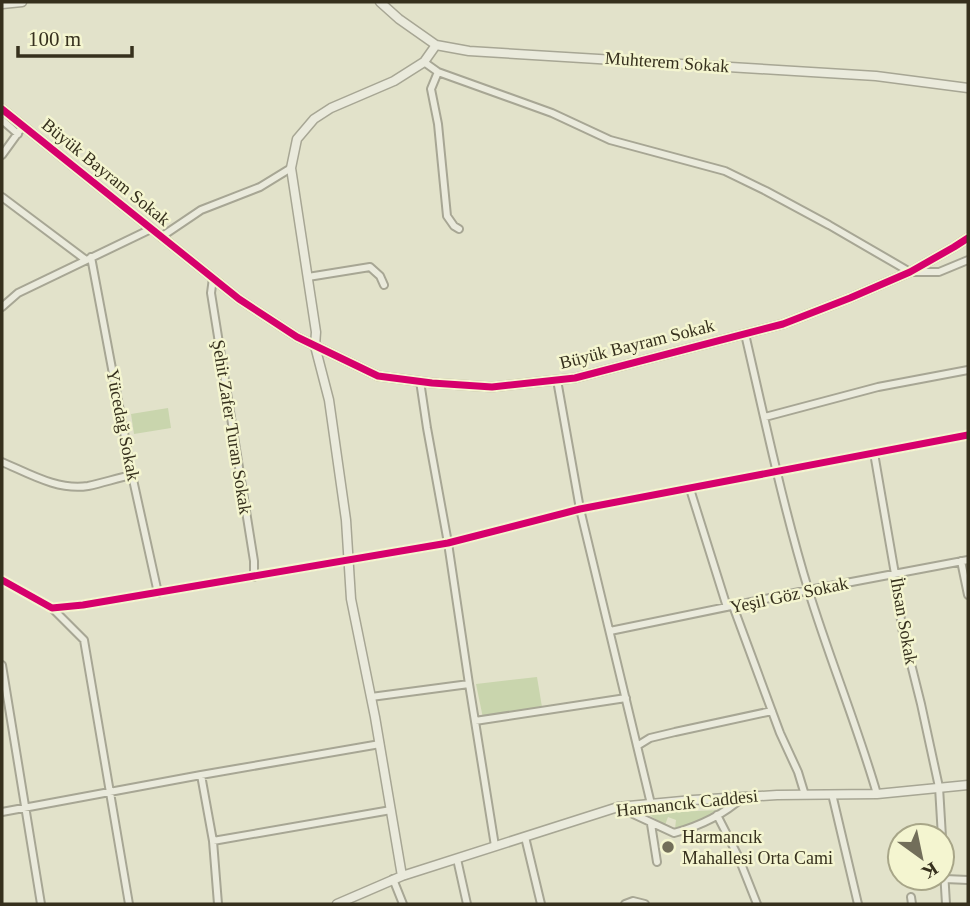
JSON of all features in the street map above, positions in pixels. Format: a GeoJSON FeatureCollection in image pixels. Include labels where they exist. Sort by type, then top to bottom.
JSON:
{"type":"FeatureCollection","features":[{"type":"Feature","properties":{"kind":"street"},"geometry":{"type":"LineString","coordinates":[[2,4],[22,2]]}},
{"type":"Feature","properties":{"kind":"street","name":"Muhterem Sokak"},"geometry":{"type":"LineString","coordinates":[[380,2],[436,45],[469,51],[876,76],[968,88]]}},
{"type":"Feature","properties":{"kind":"street"},"geometry":{"type":"LineString","coordinates":[[403,904],[380,744],[351,598],[346,520],[329,400],[315,346],[316,332],[291,168],[298,139],[314,119],[331,108],[394,80],[424,62],[436,45]]}},
{"type":"Feature","properties":{"kind":"street"},"geometry":{"type":"LineString","coordinates":[[424,62],[438,72],[552,113],[610,140],[725,172],[829,225],[910,272],[939,272],[968,260]]}},
{"type":"Feature","properties":{"kind":"street"},"geometry":{"type":"LineString","coordinates":[[438,72],[431,89],[438,124],[447,216],[459,229]]}},
{"type":"Feature","properties":{"kind":"street","name":"Büyük Bayram Sokak"},"geometry":{"type":"LineString","coordinates":[[2,109],[20,130],[251,307],[297,337],[377,376],[492,387],[575,378],[783,324],[910,272],[968,237]]}},
{"type":"Feature","properties":{"kind":"street"},"geometry":{"type":"LineString","coordinates":[[2,120],[20,130],[2,155]]}},
{"type":"Feature","properties":{"kind":"street"},"geometry":{"type":"LineString","coordinates":[[161,237],[201,210],[260,187],[291,168]]}},
{"type":"Feature","properties":{"kind":"street"},"geometry":{"type":"LineString","coordinates":[[2,197],[89,259]]}},
{"type":"Feature","properties":{"kind":"street"},"geometry":{"type":"LineString","coordinates":[[2,307],[18,293],[151,229]]}},
{"type":"Feature","properties":{"kind":"street","name":"Yücedağ Sokak"},"geometry":{"type":"LineString","coordinates":[[89,259],[158,593]]}},
{"type":"Feature","properties":{"kind":"street"},"geometry":{"type":"LineString","coordinates":[[308,277],[370,267],[380,276],[384,285]]}},
{"type":"Feature","properties":{"kind":"street","name":"Şehit Zafer Turan Sokak"},"geometry":{"type":"LineString","coordinates":[[213,278],[211,293],[254,561],[254,577]]}},
{"type":"Feature","properties":{"kind":"street"},"geometry":{"type":"LineString","coordinates":[[745,334],[808,590],[864,748],[877,794]]}},
{"type":"Feature","properties":{"kind":"street"},"geometry":{"type":"LineString","coordinates":[[765,417],[878,387],[968,370]]}},
{"type":"Feature","properties":{"kind":"street"},"geometry":{"type":"LineString","coordinates":[[557,380],[580,509],[651,804]]}},
{"type":"Feature","properties":{"kind":"street"},"geometry":{"type":"LineString","coordinates":[[420,381],[495,846]]}},
{"type":"Feature","properties":{"kind":"street"},"geometry":{"type":"LineString","coordinates":[[52,608],[254,577],[448,542],[580,509],[968,435]]}},
{"type":"Feature","properties":{"kind":"street","name":"İhsan Sokak"},"geometry":{"type":"LineString","coordinates":[[874,453],[902,628],[939,787],[941,822]]}},
{"type":"Feature","properties":{"kind":"street"},"geometry":{"type":"LineString","coordinates":[[2,462],[44,480],[66,486],[86,486],[132,475]]}},
{"type":"Feature","properties":{"kind":"street"},"geometry":{"type":"LineString","coordinates":[[690,489],[730,607],[805,794]]}},
{"type":"Feature","properties":{"kind":"street"},"geometry":{"type":"LineString","coordinates":[[965,560],[968,595]]}},
{"type":"Feature","properties":{"kind":"street","name":"Yeşil Göz Sokak"},"geometry":{"type":"LineString","coordinates":[[610,631],[965,560]]}},
{"type":"Feature","properties":{"kind":"street"},"geometry":{"type":"LineString","coordinates":[[2,580],[52,608],[84,640],[129,904]]}},
{"type":"Feature","properties":{"kind":"street"},"geometry":{"type":"LineString","coordinates":[[2,665],[41,904]]}},
{"type":"Feature","properties":{"kind":"street"},"geometry":{"type":"LineString","coordinates":[[371,697],[469,684]]}},
{"type":"Feature","properties":{"kind":"street"},"geometry":{"type":"LineString","coordinates":[[475,721],[625,698]]}},
{"type":"Feature","properties":{"kind":"street"},"geometry":{"type":"LineString","coordinates":[[637,746],[650,738],[772,711]]}},
{"type":"Feature","properties":{"kind":"street"},"geometry":{"type":"LineString","coordinates":[[2,812],[380,744]]}},
{"type":"Feature","properties":{"kind":"street"},"geometry":{"type":"LineString","coordinates":[[201,775],[213,841],[218,904]]}},
{"type":"Feature","properties":{"kind":"street","name":"Harmancık Caddesi"},"geometry":{"type":"LineString","coordinates":[[337,904],[397,877],[618,807],[743,797],[877,794],[968,785]]}},
{"type":"Feature","properties":{"kind":"street"},"geometry":{"type":"LineString","coordinates":[[832,794],[858,904]]}},
{"type":"Feature","properties":{"kind":"street"},"geometry":{"type":"LineString","coordinates":[[618,807],[674,834],[695,828],[730,808],[743,797]]}},
{"type":"Feature","properties":{"kind":"street"},"geometry":{"type":"LineString","coordinates":[[213,841],[391,810]]}},
{"type":"Feature","properties":{"kind":"street"},"geometry":{"type":"LineString","coordinates":[[718,815],[757,904]]}},
{"type":"Feature","properties":{"kind":"street"},"geometry":{"type":"LineString","coordinates":[[651,824],[657,862]]}},
{"type":"Feature","properties":{"kind":"street"},"geometry":{"type":"LineString","coordinates":[[525,837],[541,904]]}},
{"type":"Feature","properties":{"kind":"street"},"geometry":{"type":"LineString","coordinates":[[457,859],[467,904]]}},
{"type":"Feature","properties":{"kind":"street"},"geometry":{"type":"LineString","coordinates":[[625,904],[633,901],[645,904]]}},
{"type":"Feature","properties":{"kind":"green space"},"geometry":{"type":"Polygon","coordinates":[[[168,408],[171,428],[134,434],[131,414],[168,408]]]}},
{"type":"Feature","properties":{"kind":"green space"},"geometry":{"type":"Polygon","coordinates":[[[537,677],[542,707],[483,718],[476,684],[537,677]]]}},
{"type":"Feature","properties":{"kind":"green space"},"geometry":{"type":"Polygon","coordinates":[[[720,810],[686,827],[675,829],[676,820],[668,817],[665,825],[649,815],[652,813],[720,810]]]}},
{"type":"Feature","properties":{"kind":"cycle path"},"geometry":{"type":"LineString","coordinates":[[2,109],[239,299],[297,337],[378,376],[492,387],[575,378],[783,324],[910,272],[968,238]]}},
{"type":"Feature","properties":{"kind":"cycle path"},"geometry":{"type":"LineString","coordinates":[[2,580],[52,608],[83,605],[448,543],[580,509],[968,435]]}},
{"type":"Feature","properties":{"kind":"place","name":"Harmancık Mahallesi Orta Cami"},"geometry":{"type":"Point","coordinates":[668,847]}}]}
